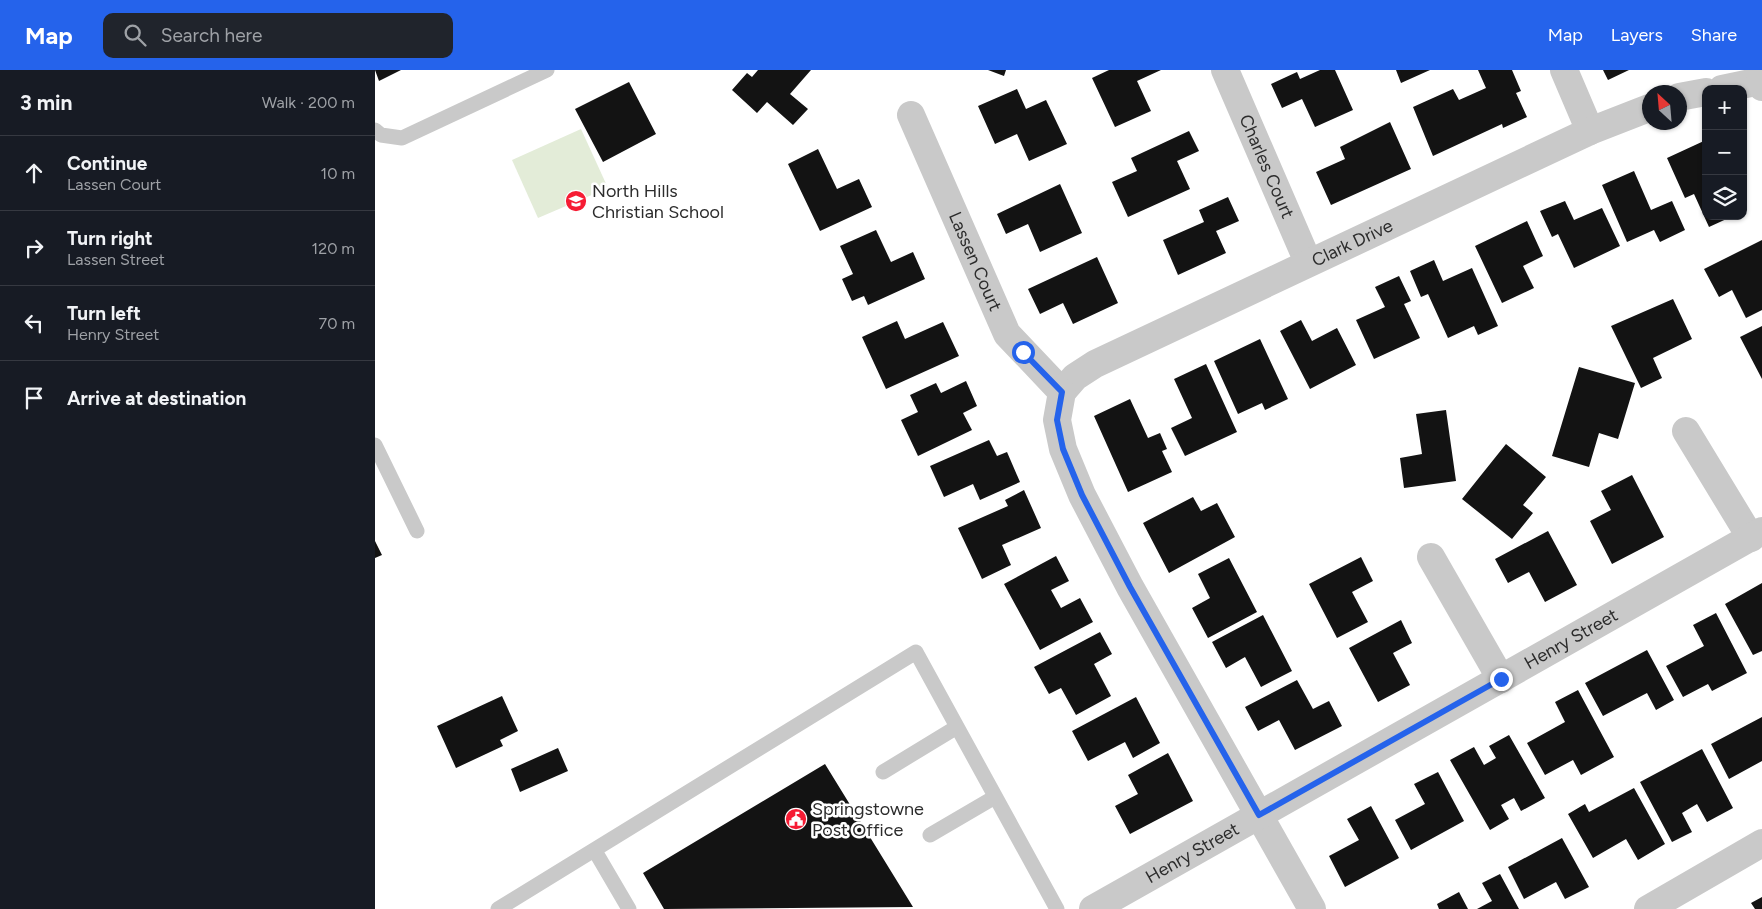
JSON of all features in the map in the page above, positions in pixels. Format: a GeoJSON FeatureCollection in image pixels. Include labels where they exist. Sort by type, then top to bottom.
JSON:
{"type":"FeatureCollection","features":[{"type":"Feature","properties":{"kind":"street","name":"Charles Court"},"geometry":{"type":"LineString","coordinates":[[1225,70],[1308,262]]}},
{"type":"Feature","properties":{"kind":"street"},"geometry":{"type":"LineString","coordinates":[[1564,70],[1590,131]]}},
{"type":"Feature","properties":{"kind":"street"},"geometry":{"type":"LineString","coordinates":[[1738,85],[1761,79]]}},
{"type":"Feature","properties":{"kind":"street"},"geometry":{"type":"LineString","coordinates":[[1687,96],[1702,93]]}},
{"type":"Feature","properties":{"kind":"street","name":"Clark Drive"},"geometry":{"type":"LineString","coordinates":[[1062,392],[1075,377],[1095,364],[1308,262],[1590,131],[1642,111]]}},
{"type":"Feature","properties":{"kind":"street","name":"Lassen Court"},"geometry":{"type":"LineString","coordinates":[[911,115],[1007,334],[1062,392]]}},
{"type":"Feature","properties":{"kind":"street"},"geometry":{"type":"LineString","coordinates":[[1062,392],[1057,420],[1063,449],[1082,495],[1130,587],[1312,909]]}},
{"type":"Feature","properties":{"kind":"street"},"geometry":{"type":"LineString","coordinates":[[1686,431],[1756,534]]}},
{"type":"Feature","properties":{"kind":"street","name":"Henry Street"},"geometry":{"type":"LineString","coordinates":[[1093,909],[1756,534]]}},
{"type":"Feature","properties":{"kind":"street"},"geometry":{"type":"LineString","coordinates":[[1431,557],[1501,679]]}},
{"type":"Feature","properties":{"kind":"street"},"geometry":{"type":"LineString","coordinates":[[1648,909],[1762,844]]}},
{"type":"Feature","properties":{"kind":"lane"},"geometry":{"type":"LineString","coordinates":[[375,130],[381,135],[403,138],[547,70]]}},
{"type":"Feature","properties":{"kind":"lane"},"geometry":{"type":"LineString","coordinates":[[375,445],[417,530]]}},
{"type":"Feature","properties":{"kind":"lane"},"geometry":{"type":"LineString","coordinates":[[498,909],[595,851],[915,652],[1057,909]]}},
{"type":"Feature","properties":{"kind":"lane"},"geometry":{"type":"LineString","coordinates":[[883,772],[957,727]]}},
{"type":"Feature","properties":{"kind":"lane"},"geometry":{"type":"LineString","coordinates":[[930,834],[995,796]]}},
{"type":"Feature","properties":{"kind":"lane"},"geometry":{"type":"LineString","coordinates":[[595,851],[629,909]]}},
{"type":"Feature","properties":{"kind":"green space"},"geometry":{"type":"Polygon","coordinates":[[[581,129],[608,188],[538,218],[512,160],[581,129]]]}},
{"type":"Feature","properties":{"kind":"building"},"geometry":{"type":"Polygon","coordinates":[[[375,70],[401,70],[379,81],[375,70]]]}},
{"type":"Feature","properties":{"kind":"building"},"geometry":{"type":"Polygon","coordinates":[[[758,70],[811,70],[790,94],[808,109],[793,125],[767,102],[757,113],[732,90],[747,73],[752,77],[758,70]]]}},
{"type":"Feature","properties":{"kind":"building"},"geometry":{"type":"Polygon","coordinates":[[[988,70],[1006,70],[1004,76],[988,70]]]}},
{"type":"Feature","properties":{"kind":"building"},"geometry":{"type":"Polygon","coordinates":[[[1109,70],[1161,70],[1137,81],[1151,111],[1115,127],[1092,78],[1109,70]]]}},
{"type":"Feature","properties":{"kind":"building"},"geometry":{"type":"Polygon","coordinates":[[[1320,70],[1335,70],[1353,110],[1315,127],[1302,99],[1282,108],[1271,84],[1297,72],[1300,79],[1320,70]]]}},
{"type":"Feature","properties":{"kind":"building"},"geometry":{"type":"Polygon","coordinates":[[[1396,70],[1430,70],[1401,83],[1396,70]]]}},
{"type":"Feature","properties":{"kind":"building"},"geometry":{"type":"Polygon","coordinates":[[[1478,70],[1512,70],[1521,91],[1516,93],[1527,117],[1503,128],[1502,124],[1433,156],[1413,107],[1453,89],[1459,100],[1486,88],[1478,70]]]}},
{"type":"Feature","properties":{"kind":"building"},"geometry":{"type":"Polygon","coordinates":[[[1603,70],[1629,70],[1608,80],[1603,70]]]}},
{"type":"Feature","properties":{"kind":"building"},"geometry":{"type":"Polygon","coordinates":[[[629,82],[656,134],[603,162],[575,109],[629,82]]]}},
{"type":"Feature","properties":{"kind":"building"},"geometry":{"type":"Polygon","coordinates":[[[1017,89],[1026,109],[1046,100],[1067,144],[1029,161],[1017,134],[995,144],[978,106],[1017,89]]]}},
{"type":"Feature","properties":{"kind":"building"},"geometry":{"type":"Polygon","coordinates":[[[1390,122],[1411,169],[1331,205],[1316,172],[1345,159],[1340,147],[1390,122]]]}},
{"type":"Feature","properties":{"kind":"building"},"geometry":{"type":"Polygon","coordinates":[[[1189,131],[1199,151],[1177,161],[1190,189],[1128,217],[1112,182],[1137,171],[1131,158],[1189,131]]]}},
{"type":"Feature","properties":{"kind":"building"},"geometry":{"type":"Polygon","coordinates":[[[1702,142],[1702,212],[1694,194],[1685,198],[1667,158],[1702,142]]]}},
{"type":"Feature","properties":{"kind":"building"},"geometry":{"type":"Polygon","coordinates":[[[818,149],[837,189],[859,179],[872,207],[820,231],[788,164],[818,149]]]}},
{"type":"Feature","properties":{"kind":"building"},"geometry":{"type":"Polygon","coordinates":[[[1634,171],[1651,210],[1672,201],[1685,230],[1660,242],[1654,230],[1627,242],[1602,185],[1634,171]]]}},
{"type":"Feature","properties":{"kind":"building"},"geometry":{"type":"Polygon","coordinates":[[[1060,184],[1082,233],[1040,252],[1028,224],[1006,234],[997,214],[1060,184]]]}},
{"type":"Feature","properties":{"kind":"building"},"geometry":{"type":"Polygon","coordinates":[[[1228,197],[1239,221],[1216,231],[1226,253],[1178,275],[1163,240],[1204,222],[1199,210],[1228,197]]]}},
{"type":"Feature","properties":{"kind":"building"},"geometry":{"type":"Polygon","coordinates":[[[1565,201],[1574,220],[1602,208],[1620,246],[1574,268],[1558,234],[1552,237],[1540,211],[1565,201]]]}},
{"type":"Feature","properties":{"kind":"building"},"geometry":{"type":"Polygon","coordinates":[[[1706,220],[1724,220],[1709,227],[1706,220]]]}},
{"type":"Feature","properties":{"kind":"building"},"geometry":{"type":"Polygon","coordinates":[[[1527,221],[1543,256],[1523,266],[1534,288],[1502,303],[1475,246],[1527,221]]]}},
{"type":"Feature","properties":{"kind":"building"},"geometry":{"type":"Polygon","coordinates":[[[876,230],[891,262],[913,252],[925,279],[868,305],[864,296],[852,301],[842,279],[853,274],[840,246],[876,230]]]}},
{"type":"Feature","properties":{"kind":"building"},"geometry":{"type":"Polygon","coordinates":[[[1762,240],[1762,310],[1746,318],[1732,290],[1719,297],[1704,269],[1762,240]]]}},
{"type":"Feature","properties":{"kind":"building"},"geometry":{"type":"Polygon","coordinates":[[[1097,257],[1118,303],[1073,324],[1063,303],[1040,314],[1028,289],[1097,257]]]}},
{"type":"Feature","properties":{"kind":"building"},"geometry":{"type":"Polygon","coordinates":[[[1434,260],[1443,281],[1472,268],[1498,326],[1478,335],[1474,326],[1448,338],[1428,294],[1421,297],[1410,271],[1434,260]]]}},
{"type":"Feature","properties":{"kind":"building"},"geometry":{"type":"Polygon","coordinates":[[[1399,276],[1411,301],[1404,304],[1420,338],[1374,359],[1356,320],[1385,307],[1375,287],[1399,276]]]}},
{"type":"Feature","properties":{"kind":"building"},"geometry":{"type":"Polygon","coordinates":[[[1673,299],[1692,339],[1653,358],[1662,378],[1641,388],[1611,326],[1673,299]]]}},
{"type":"Feature","properties":{"kind":"building"},"geometry":{"type":"Polygon","coordinates":[[[1301,320],[1312,341],[1337,328],[1356,365],[1310,389],[1280,331],[1301,320]]]}},
{"type":"Feature","properties":{"kind":"building"},"geometry":{"type":"Polygon","coordinates":[[[897,321],[905,339],[943,322],[959,356],[886,389],[862,337],[897,321]]]}},
{"type":"Feature","properties":{"kind":"building"},"geometry":{"type":"Polygon","coordinates":[[[1762,326],[1762,379],[1740,337],[1762,326]]]}},
{"type":"Feature","properties":{"kind":"building"},"geometry":{"type":"Polygon","coordinates":[[[1260,339],[1288,399],[1265,410],[1262,403],[1238,414],[1214,361],[1260,339]]]}},
{"type":"Feature","properties":{"kind":"building"},"geometry":{"type":"Polygon","coordinates":[[[1206,364],[1237,432],[1185,456],[1171,428],[1192,418],[1174,379],[1206,364]]]}},
{"type":"Feature","properties":{"kind":"building"},"geometry":{"type":"Polygon","coordinates":[[[1579,367],[1635,383],[1618,439],[1599,433],[1589,467],[1552,456],[1579,367]]]}},
{"type":"Feature","properties":{"kind":"building"},"geometry":{"type":"Polygon","coordinates":[[[966,381],[977,406],[963,413],[972,430],[918,456],[901,420],[918,412],[910,395],[936,383],[941,393],[966,381]]]}},
{"type":"Feature","properties":{"kind":"building"},"geometry":{"type":"Polygon","coordinates":[[[1130,399],[1148,438],[1160,433],[1167,449],[1162,451],[1172,472],[1128,492],[1094,416],[1130,399]]]}},
{"type":"Feature","properties":{"kind":"building"},"geometry":{"type":"Polygon","coordinates":[[[1446,410],[1456,481],[1404,488],[1400,458],[1422,454],[1416,414],[1446,410]]]}},
{"type":"Feature","properties":{"kind":"building"},"geometry":{"type":"Polygon","coordinates":[[[989,440],[997,456],[1007,452],[1020,482],[980,500],[973,484],[944,497],[930,466],[989,440]]]}},
{"type":"Feature","properties":{"kind":"building"},"geometry":{"type":"Polygon","coordinates":[[[1506,444],[1546,477],[1523,505],[1533,513],[1512,539],[1462,499],[1506,444]]]}},
{"type":"Feature","properties":{"kind":"building"},"geometry":{"type":"Polygon","coordinates":[[[1632,475],[1664,537],[1612,564],[1590,521],[1611,510],[1601,491],[1632,475]]]}},
{"type":"Feature","properties":{"kind":"building"},"geometry":{"type":"Polygon","coordinates":[[[1024,490],[1041,528],[1002,545],[1011,565],[982,579],[958,528],[1008,506],[1005,500],[1024,490]]]}},
{"type":"Feature","properties":{"kind":"building"},"geometry":{"type":"Polygon","coordinates":[[[1193,497],[1201,511],[1217,503],[1235,537],[1169,573],[1143,523],[1193,497]]]}},
{"type":"Feature","properties":{"kind":"building"},"geometry":{"type":"Polygon","coordinates":[[[1548,531],[1577,585],[1545,602],[1529,572],[1508,583],[1495,559],[1548,531]]]}},
{"type":"Feature","properties":{"kind":"building"},"geometry":{"type":"Polygon","coordinates":[[[375,541],[382,555],[375,558],[375,541]]]}},
{"type":"Feature","properties":{"kind":"building"},"geometry":{"type":"Polygon","coordinates":[[[1056,556],[1069,581],[1051,590],[1061,608],[1080,598],[1093,622],[1040,650],[1004,584],[1056,556]]]}},
{"type":"Feature","properties":{"kind":"building"},"geometry":{"type":"Polygon","coordinates":[[[1361,557],[1373,581],[1352,592],[1368,622],[1337,638],[1309,584],[1361,557]]]}},
{"type":"Feature","properties":{"kind":"building"},"geometry":{"type":"Polygon","coordinates":[[[1229,558],[1257,612],[1208,638],[1192,608],[1210,598],[1198,574],[1229,558]]]}},
{"type":"Feature","properties":{"kind":"building"},"geometry":{"type":"Polygon","coordinates":[[[1762,583],[1762,651],[1753,655],[1725,604],[1762,583]]]}},
{"type":"Feature","properties":{"kind":"building"},"geometry":{"type":"Polygon","coordinates":[[[1716,613],[1747,673],[1712,691],[1708,684],[1683,697],[1666,666],[1704,646],[1693,625],[1716,613]]]}},
{"type":"Feature","properties":{"kind":"building"},"geometry":{"type":"Polygon","coordinates":[[[1263,615],[1292,671],[1261,687],[1245,657],[1226,668],[1212,642],[1263,615]]]}},
{"type":"Feature","properties":{"kind":"building"},"geometry":{"type":"Polygon","coordinates":[[[1401,620],[1412,643],[1393,653],[1410,685],[1378,702],[1349,648],[1401,620]]]}},
{"type":"Feature","properties":{"kind":"building"},"geometry":{"type":"Polygon","coordinates":[[[1100,632],[1112,654],[1094,664],[1111,696],[1076,715],[1061,688],[1049,694],[1034,667],[1100,632]]]}},
{"type":"Feature","properties":{"kind":"building"},"geometry":{"type":"Polygon","coordinates":[[[1647,650],[1674,700],[1656,710],[1647,693],[1603,716],[1585,683],[1647,650]]]}},
{"type":"Feature","properties":{"kind":"building"},"geometry":{"type":"Polygon","coordinates":[[[1297,680],[1313,709],[1329,701],[1342,726],[1295,750],[1279,720],[1258,731],[1245,707],[1297,680]]]}},
{"type":"Feature","properties":{"kind":"building"},"geometry":{"type":"Polygon","coordinates":[[[1578,690],[1614,757],[1581,775],[1573,760],[1545,775],[1527,743],[1565,722],[1555,702],[1578,690]]]}},
{"type":"Feature","properties":{"kind":"building"},"geometry":{"type":"Polygon","coordinates":[[[502,696],[518,731],[500,740],[503,746],[456,768],[437,726],[502,696]]]}},
{"type":"Feature","properties":{"kind":"building"},"geometry":{"type":"Polygon","coordinates":[[[1136,697],[1160,743],[1133,758],[1125,742],[1088,761],[1072,731],[1136,697]]]}},
{"type":"Feature","properties":{"kind":"building"},"geometry":{"type":"Polygon","coordinates":[[[1762,717],[1762,761],[1729,779],[1711,744],[1762,717]]]}},
{"type":"Feature","properties":{"kind":"building"},"geometry":{"type":"Polygon","coordinates":[[[1509,735],[1545,798],[1521,811],[1514,798],[1501,805],[1509,819],[1490,830],[1450,760],[1474,747],[1484,765],[1496,758],[1489,746],[1509,735]]]}},
{"type":"Feature","properties":{"kind":"building"},"geometry":{"type":"Polygon","coordinates":[[[558,748],[568,771],[520,792],[511,769],[558,748]]]}},
{"type":"Feature","properties":{"kind":"building"},"geometry":{"type":"Polygon","coordinates":[[[1702,749],[1733,808],[1707,822],[1697,804],[1682,813],[1692,832],[1672,842],[1640,782],[1702,749]]]}},
{"type":"Feature","properties":{"kind":"building"},"geometry":{"type":"Polygon","coordinates":[[[1168,753],[1193,801],[1130,834],[1115,806],[1138,794],[1128,775],[1168,753]]]}},
{"type":"Feature","properties":{"kind":"building","name":"Springstowne Post Office"},"geometry":{"type":"Polygon","coordinates":[[[825,764],[913,907],[664,909],[643,873],[825,764]]]}},
{"type":"Feature","properties":{"kind":"building"},"geometry":{"type":"Polygon","coordinates":[[[1438,772],[1464,821],[1411,850],[1395,820],[1425,804],[1414,784],[1438,772]]]}},
{"type":"Feature","properties":{"kind":"building"},"geometry":{"type":"Polygon","coordinates":[[[1634,788],[1665,844],[1638,860],[1626,839],[1593,858],[1568,814],[1585,804],[1589,812],[1634,788]]]}},
{"type":"Feature","properties":{"kind":"building"},"geometry":{"type":"Polygon","coordinates":[[[1371,806],[1399,858],[1345,887],[1329,856],[1359,840],[1347,819],[1371,806]]]}},
{"type":"Feature","properties":{"kind":"building"},"geometry":{"type":"Polygon","coordinates":[[[1562,838],[1589,887],[1565,899],[1556,882],[1524,899],[1508,867],[1562,838]]]}},
{"type":"Feature","properties":{"kind":"building"},"geometry":{"type":"Polygon","coordinates":[[[1500,874],[1519,909],[1477,909],[1492,901],[1482,883],[1500,874]]]}},
{"type":"Feature","properties":{"kind":"building"},"geometry":{"type":"Polygon","coordinates":[[[1459,892],[1468,909],[1439,909],[1437,904],[1459,892]]]}},
{"type":"Feature","properties":{"kind":"building"},"geometry":{"type":"Polygon","coordinates":[[[1762,897],[1762,909],[1755,909],[1751,903],[1762,897]]]}},
{"type":"Feature","properties":{"kind":"place","name":"North Hills Christian School"},"geometry":{"type":"Point","coordinates":[576,201]}},
{"type":"Feature","properties":{"kind":"place","name":"Springstowne Post Office"},"geometry":{"type":"Point","coordinates":[796,819]}},
{"type":"Feature","properties":{"kind":"route"},"geometry":{"type":"LineString","coordinates":[[1023,352],[1062,392],[1057,420],[1063,449],[1082,495],[1130,587],[1259,815],[1501,679]]}}]}
